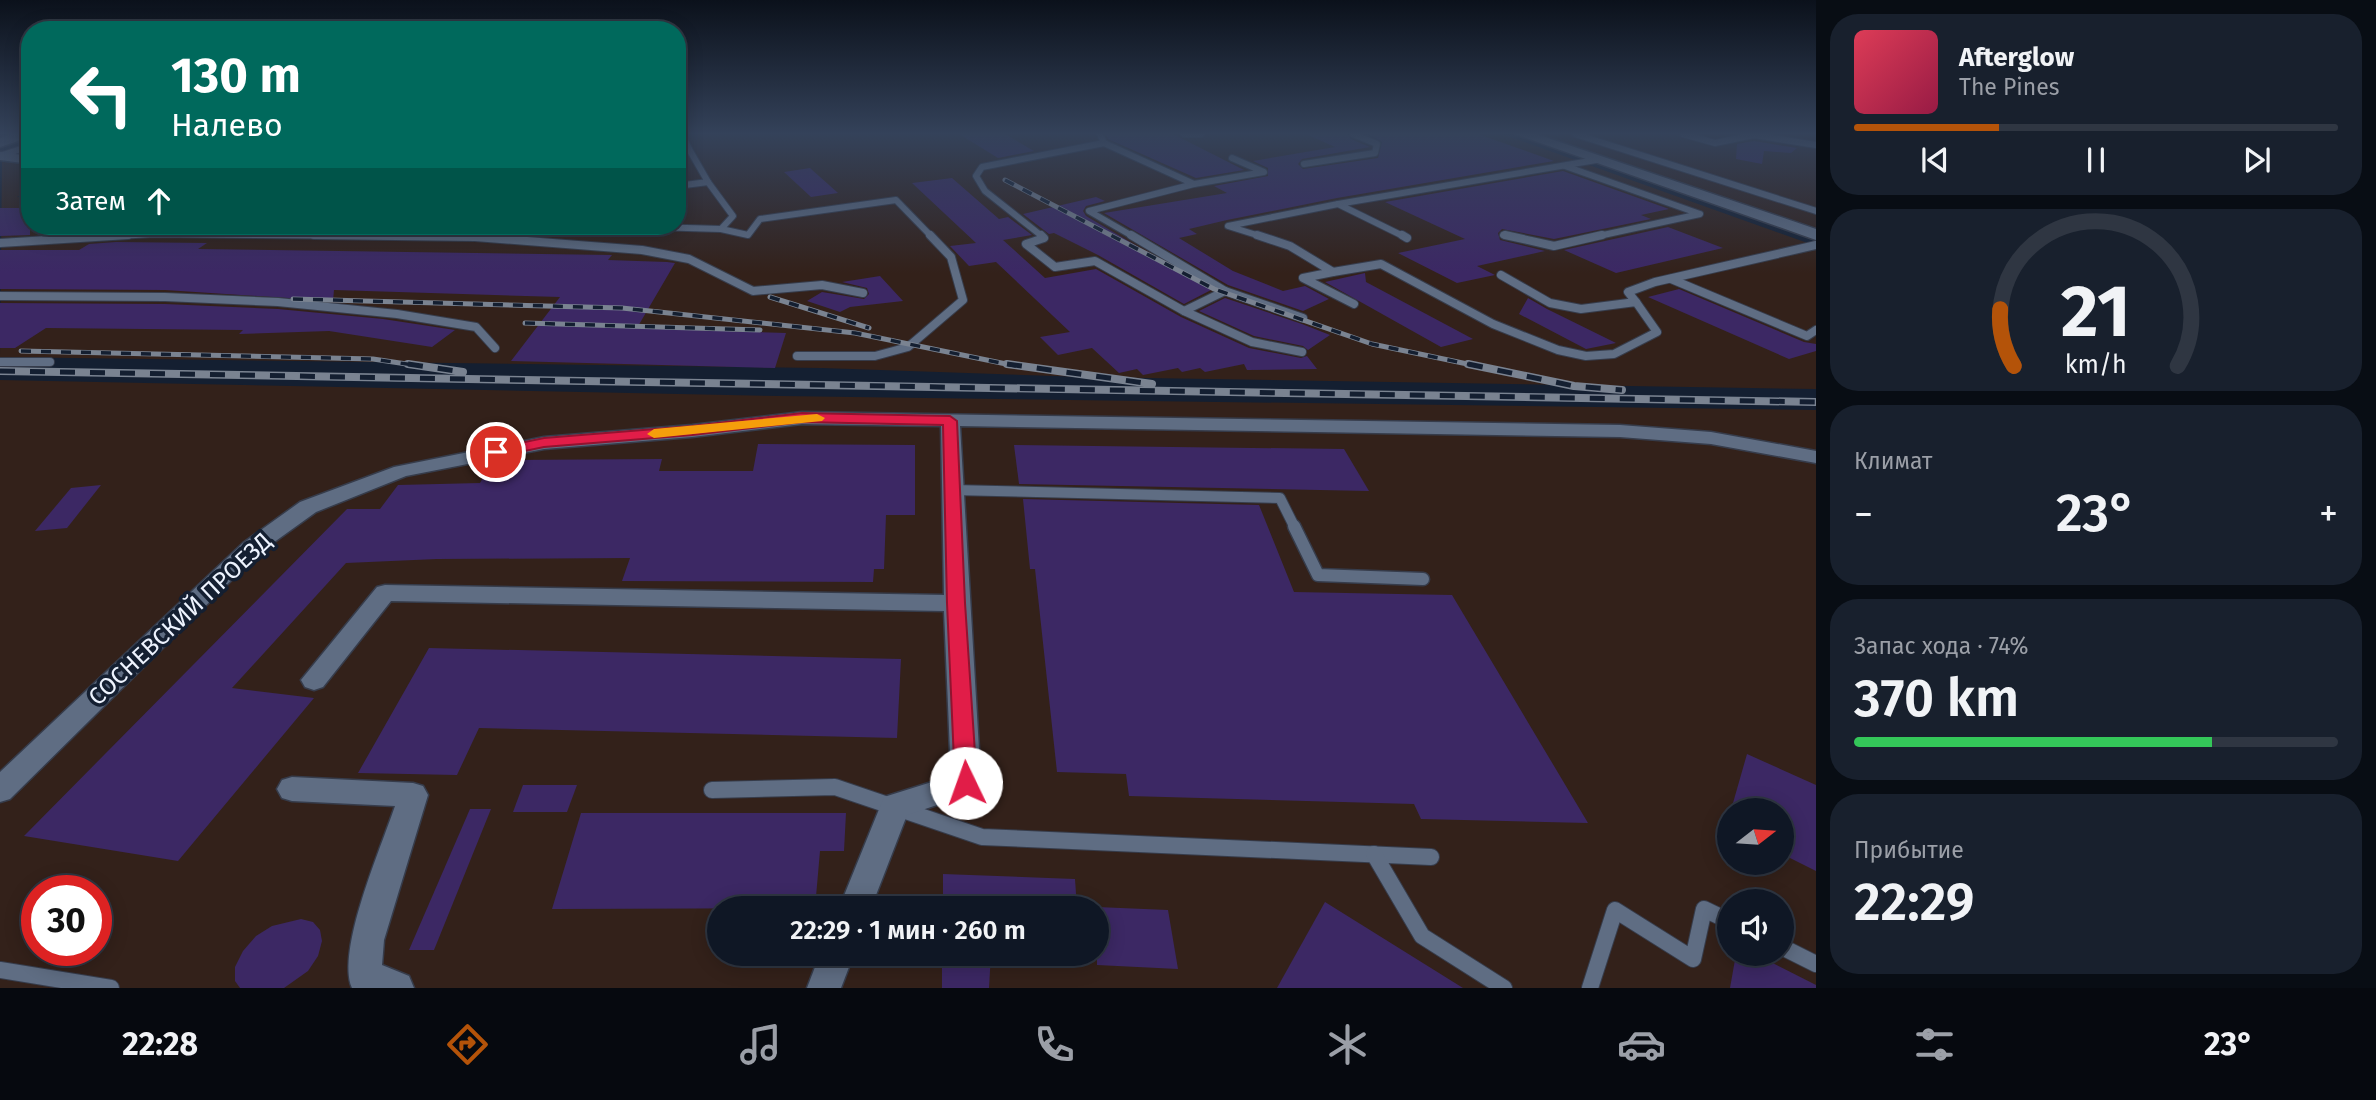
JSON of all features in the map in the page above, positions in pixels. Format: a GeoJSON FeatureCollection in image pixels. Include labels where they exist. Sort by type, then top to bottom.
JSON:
{"type":"FeatureCollection","features":[{"type":"Feature","properties":{"kind":"street"},"geometry":{"type":"LineString","coordinates":[[1654,180],[1816,235]]}},
{"type":"Feature","properties":{"kind":"street","name":"СОСНЕВСКИЙ ПРОЕЗД"},"geometry":{"type":"LineString","coordinates":[[0,790],[251,548],[309,507],[401,471],[544,443],[692,431],[802,418],[1620,431],[1712,438],[1816,457]]}},
{"type":"Feature","properties":{"kind":"street"},"geometry":{"type":"LineString","coordinates":[[860,896],[895,806],[966,783],[950,421]]}},
{"type":"Feature","properties":{"kind":"street"},"geometry":{"type":"LineString","coordinates":[[314,680],[385,593],[956,603]]}},
{"type":"Feature","properties":{"kind":"street"},"geometry":{"type":"LineString","coordinates":[[292,789],[413,795],[367,940],[364,976],[397,988]]}},
{"type":"Feature","properties":{"kind":"street"},"geometry":{"type":"LineString","coordinates":[[824,988],[832,966]]}},
{"type":"Feature","properties":{"kind":"lane"},"geometry":{"type":"LineString","coordinates":[[978,180],[985,191],[1044,238],[1026,244],[1055,267],[1095,261],[1184,311],[1252,342],[1302,352]]}},
{"type":"Feature","properties":{"kind":"lane"},"geometry":{"type":"LineString","coordinates":[[1185,180],[1194,184]]}},
{"type":"Feature","properties":{"kind":"lane"},"geometry":{"type":"LineString","coordinates":[[1217,180],[1089,211],[1225,290],[1303,318]]}},
{"type":"Feature","properties":{"kind":"lane"},"geometry":{"type":"LineString","coordinates":[[1333,272],[1290,246],[1228,226],[1481,180]]}},
{"type":"Feature","properties":{"kind":"lane"},"geometry":{"type":"LineString","coordinates":[[1503,235],[1554,246],[1700,214],[1605,180]]}},
{"type":"Feature","properties":{"kind":"lane"},"geometry":{"type":"LineString","coordinates":[[1719,180],[1816,211]]}},
{"type":"Feature","properties":{"kind":"lane"},"geometry":{"type":"LineString","coordinates":[[686,186],[708,182],[733,216],[721,229]]}},
{"type":"Feature","properties":{"kind":"lane"},"geometry":{"type":"LineString","coordinates":[[686,228],[721,229],[748,235],[760,219],[896,200],[951,257],[963,300],[908,347],[875,356],[797,356]]}},
{"type":"Feature","properties":{"kind":"lane"},"geometry":{"type":"LineString","coordinates":[[1338,204],[1407,239]]}},
{"type":"Feature","properties":{"kind":"lane"},"geometry":{"type":"LineString","coordinates":[[0,243],[137,235]]}},
{"type":"Feature","properties":{"kind":"lane"},"geometry":{"type":"LineString","coordinates":[[333,235],[475,237],[642,250],[689,259],[753,291],[822,285],[863,293]]}},
{"type":"Feature","properties":{"kind":"lane"},"geometry":{"type":"LineString","coordinates":[[1354,304],[1303,278],[1381,264],[1459,308],[1530,339],[1582,356],[1609,356],[1657,332],[1628,292],[1671,279],[1816,245]]}},
{"type":"Feature","properties":{"kind":"lane"},"geometry":{"type":"LineString","coordinates":[[1501,275],[1550,303],[1581,309],[1636,302]]}},
{"type":"Feature","properties":{"kind":"lane"},"geometry":{"type":"LineString","coordinates":[[1671,279],[1807,336],[1816,330]]}},
{"type":"Feature","properties":{"kind":"lane"},"geometry":{"type":"LineString","coordinates":[[1184,311],[1225,290]]}},
{"type":"Feature","properties":{"kind":"lane"},"geometry":{"type":"LineString","coordinates":[[0,296],[165,297],[278,302],[397,314],[476,327],[495,348]]}},
{"type":"Feature","properties":{"kind":"lane"},"geometry":{"type":"LineString","coordinates":[[0,362],[50,362]]}},
{"type":"Feature","properties":{"kind":"lane"},"geometry":{"type":"LineString","coordinates":[[953,490],[1280,498],[1318,575],[1423,579]]}},
{"type":"Feature","properties":{"kind":"lane"},"geometry":{"type":"LineString","coordinates":[[712,790],[835,787],[982,838],[1430,857]]}},
{"type":"Feature","properties":{"kind":"lane"},"geometry":{"type":"LineString","coordinates":[[1374,854],[1422,936],[1504,988]]}},
{"type":"Feature","properties":{"kind":"lane"},"geometry":{"type":"LineString","coordinates":[[1590,988],[1615,910],[1693,959],[1704,909],[1717,915]]}},
{"type":"Feature","properties":{"kind":"lane"},"geometry":{"type":"LineString","coordinates":[[1794,953],[1816,964]]}},
{"type":"Feature","properties":{"kind":"lane"},"geometry":{"type":"LineString","coordinates":[[0,970],[111,988]]}},
{"type":"Feature","properties":{"kind":"shaded area"},"geometry":{"type":"Polygon","coordinates":[[[2,180],[21,180],[21,195],[17,197],[21,197],[21,235],[686,235],[686,180],[1631,180],[1816,246],[1816,389],[1085,377],[822,368],[0,357],[2,180]]]}},
{"type":"Feature","properties":{"kind":"shaded area"},"geometry":{"type":"Polygon","coordinates":[[[1668,180],[1816,180],[1816,231],[1668,180]]]}},
{"type":"Feature","properties":{"kind":"shaded area"},"geometry":{"type":"Polygon","coordinates":[[[0,380],[780,396],[1816,410],[1816,988],[0,988],[0,380]]]}},
{"type":"Feature","properties":{"kind":"building"},"geometry":{"type":"Polygon","coordinates":[[[793,180],[824,180],[838,193],[811,197],[793,180]]]}},
{"type":"Feature","properties":{"kind":"building"},"geometry":{"type":"Polygon","coordinates":[[[954,180],[999,219],[1008,217],[1032,235],[1003,240],[1045,278],[1096,269],[1181,317],[1249,348],[1301,358],[1307,356],[1317,369],[1247,370],[1244,364],[1205,372],[1200,368],[1182,372],[1178,368],[1143,375],[1137,369],[1119,373],[1092,348],[1058,355],[1040,337],[1070,332],[996,262],[969,266],[950,246],[976,243],[912,183],[954,180]]]}},
{"type":"Feature","properties":{"kind":"building"},"geometry":{"type":"Polygon","coordinates":[[[1246,180],[1442,180],[1227,220],[1189,229],[1197,234],[1179,238],[1233,271],[1283,291],[1305,286],[1329,299],[1303,311],[1228,285],[1104,213],[1227,193],[1214,186],[1246,180]]]}},
{"type":"Feature","properties":{"kind":"building"},"geometry":{"type":"Polygon","coordinates":[[[1511,180],[1588,180],[1669,209],[1641,215],[1651,219],[1554,239],[1502,229],[1498,233],[1500,240],[1545,251],[1477,266],[1495,275],[1457,283],[1398,253],[1465,239],[1385,202],[1511,180]]]}},
{"type":"Feature","properties":{"kind":"building"},"geometry":{"type":"Polygon","coordinates":[[[1096,197],[1105,201],[1086,206],[1083,211],[1086,216],[1211,290],[1184,304],[1098,255],[1054,233],[1049,234],[1023,214],[1096,197]]]}},
{"type":"Feature","properties":{"kind":"building"},"geometry":{"type":"Polygon","coordinates":[[[0,208],[21,208],[21,235],[30,235],[0,236],[0,208]]]}},
{"type":"Feature","properties":{"kind":"building"},"geometry":{"type":"Polygon","coordinates":[[[1668,227],[1723,248],[1616,273],[1564,250],[1668,227]]]}},
{"type":"Feature","properties":{"kind":"building"},"geometry":{"type":"Polygon","coordinates":[[[207,243],[198,249],[612,255],[608,260],[675,263],[637,328],[786,333],[775,368],[511,361],[560,297],[334,290],[333,301],[165,290],[0,289],[0,250],[79,250],[89,244],[207,243]]]}},
{"type":"Feature","properties":{"kind":"building"},"geometry":{"type":"Polygon","coordinates":[[[1365,273],[1366,282],[1473,339],[1441,347],[1325,282],[1365,273]]]}},
{"type":"Feature","properties":{"kind":"building"},"geometry":{"type":"Polygon","coordinates":[[[880,276],[903,301],[850,307],[840,312],[807,301],[822,292],[864,299],[869,294],[867,288],[842,282],[880,276]]]}},
{"type":"Feature","properties":{"kind":"building"},"geometry":{"type":"Polygon","coordinates":[[[1679,289],[1804,342],[1816,344],[1816,351],[1789,359],[1648,297],[1679,289]]]}},
{"type":"Feature","properties":{"kind":"building"},"geometry":{"type":"Polygon","coordinates":[[[1225,298],[1330,335],[1308,350],[1303,346],[1254,336],[1199,311],[1225,298]]]}},
{"type":"Feature","properties":{"kind":"building"},"geometry":{"type":"Polygon","coordinates":[[[1528,298],[1616,343],[1586,349],[1519,314],[1528,298]]]}},
{"type":"Feature","properties":{"kind":"building"},"geometry":{"type":"Polygon","coordinates":[[[0,303],[165,304],[278,309],[383,319],[455,330],[432,347],[329,331],[239,334],[243,330],[46,328],[15,348],[0,348],[0,303]]]}},
{"type":"Feature","properties":{"kind":"building"},"geometry":{"type":"Polygon","coordinates":[[[758,444],[915,445],[915,515],[886,515],[884,569],[874,569],[873,582],[622,581],[630,558],[437,559],[346,563],[232,688],[314,698],[178,861],[24,836],[347,509],[380,509],[398,485],[480,483],[492,462],[503,460],[662,459],[659,471],[753,471],[758,444]]]}},
{"type":"Feature","properties":{"kind":"building"},"geometry":{"type":"Polygon","coordinates":[[[1014,445],[1344,449],[1369,491],[1019,484],[1014,445]]]}},
{"type":"Feature","properties":{"kind":"building"},"geometry":{"type":"Polygon","coordinates":[[[101,485],[67,528],[35,531],[71,488],[101,485]]]}},
{"type":"Feature","properties":{"kind":"building"},"geometry":{"type":"Polygon","coordinates":[[[1023,499],[1259,505],[1294,592],[1452,595],[1588,823],[1421,819],[1414,804],[1129,796],[1126,774],[1057,772],[1035,569],[1030,569],[1023,499]]]}},
{"type":"Feature","properties":{"kind":"building"},"geometry":{"type":"Polygon","coordinates":[[[429,648],[901,659],[897,738],[479,728],[457,775],[358,773],[429,648]]]}},
{"type":"Feature","properties":{"kind":"building"},"geometry":{"type":"Polygon","coordinates":[[[1747,754],[1816,785],[1816,871],[1794,860],[1794,798],[1734,798],[1747,754]]]}},
{"type":"Feature","properties":{"kind":"building"},"geometry":{"type":"Polygon","coordinates":[[[523,785],[577,785],[567,812],[513,812],[523,785]]]}},
{"type":"Feature","properties":{"kind":"building"},"geometry":{"type":"Polygon","coordinates":[[[470,809],[491,809],[434,950],[409,950],[470,809]]]}},
{"type":"Feature","properties":{"kind":"building"},"geometry":{"type":"Polygon","coordinates":[[[581,813],[846,813],[844,851],[820,851],[816,896],[707,896],[707,908],[552,909],[581,813]]]}},
{"type":"Feature","properties":{"kind":"building"},"geometry":{"type":"Polygon","coordinates":[[[943,874],[1075,879],[1076,896],[943,896],[943,874]]]}},
{"type":"Feature","properties":{"kind":"building"},"geometry":{"type":"Polygon","coordinates":[[[1325,902],[1463,988],[1277,988],[1325,902]]]}},
{"type":"Feature","properties":{"kind":"building"},"geometry":{"type":"Polygon","coordinates":[[[1109,908],[1168,910],[1178,969],[1109,966],[1109,908]]]}},
{"type":"Feature","properties":{"kind":"building"},"geometry":{"type":"Polygon","coordinates":[[[301,919],[313,922],[320,930],[322,941],[318,956],[308,971],[284,988],[240,988],[235,981],[235,967],[243,951],[256,936],[272,926],[301,919]]]}},
{"type":"Feature","properties":{"kind":"building"},"geometry":{"type":"Polygon","coordinates":[[[942,966],[990,966],[989,988],[942,988],[942,966]]]}},
{"type":"Feature","properties":{"kind":"building"},"geometry":{"type":"Polygon","coordinates":[[[1734,966],[1779,966],[1816,985],[1816,988],[1730,988],[1734,966]]]}},
{"type":"Feature","properties":{"kind":"railway"},"geometry":{"type":"LineString","coordinates":[[1005,180],[1214,289],[1372,344],[1477,366]]}},
{"type":"Feature","properties":{"kind":"railway"},"geometry":{"type":"LineString","coordinates":[[770,297],[869,328]]}},
{"type":"Feature","properties":{"kind":"railway"},"geometry":{"type":"LineString","coordinates":[[293,299],[622,308],[855,333],[1016,366]]}},
{"type":"Feature","properties":{"kind":"railway"},"geometry":{"type":"LineString","coordinates":[[525,323],[760,330]]}},
{"type":"Feature","properties":{"kind":"railway"},"geometry":{"type":"LineString","coordinates":[[21,351],[373,359],[420,366]]}},
{"type":"Feature","properties":{"kind":"railway"},"geometry":{"type":"LineString","coordinates":[[408,364],[463,372]]}},
{"type":"Feature","properties":{"kind":"railway"},"geometry":{"type":"LineString","coordinates":[[1007,364],[1152,384]]}},
{"type":"Feature","properties":{"kind":"railway"},"geometry":{"type":"LineString","coordinates":[[1468,364],[1574,386],[1622,390]]}},
{"type":"Feature","properties":{"kind":"railway"},"geometry":{"type":"LineString","coordinates":[[0,371],[1816,402]]}},
{"type":"Feature","properties":{"kind":"slow traffic"},"geometry":{"type":"LineString","coordinates":[[654,434],[817,418]]}},
{"type":"Feature","properties":{"kind":"route"},"geometry":{"type":"LineString","coordinates":[[496,452],[544,443],[692,431],[802,418],[950,421],[966,783]]}}]}
